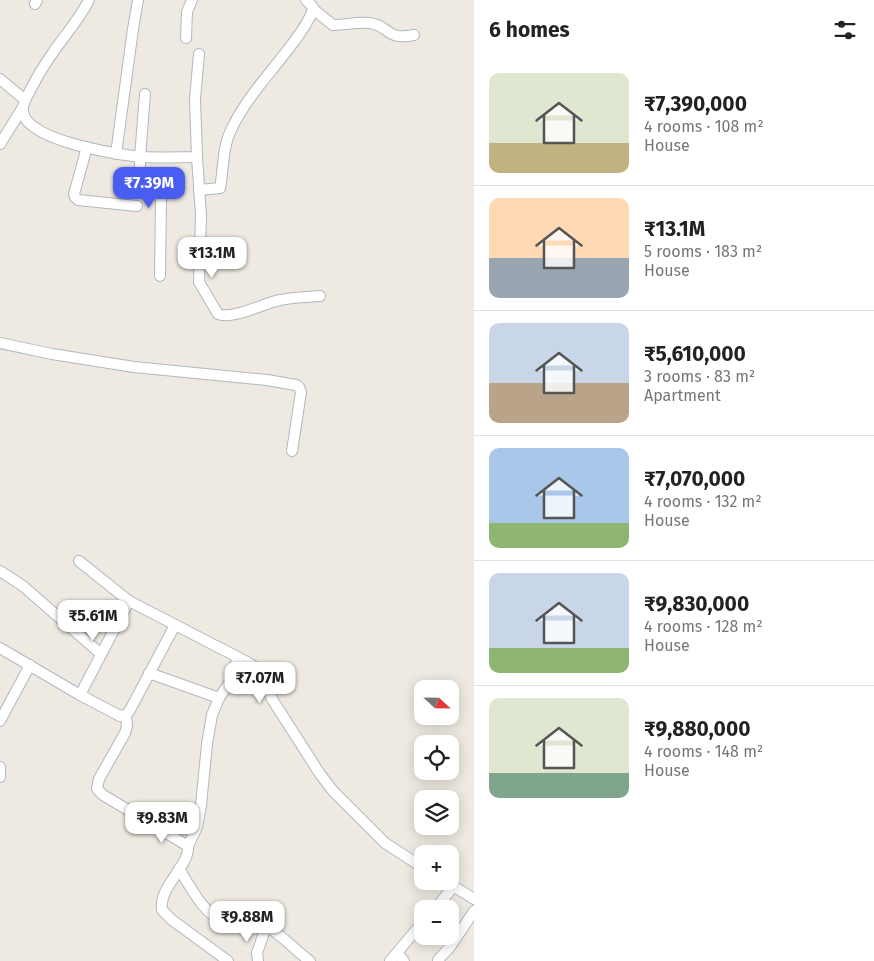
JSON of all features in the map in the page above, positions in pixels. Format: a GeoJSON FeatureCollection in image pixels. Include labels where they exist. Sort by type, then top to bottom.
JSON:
{"type":"FeatureCollection","features":[{"type":"Feature","properties":{"kind":"street"},"geometry":{"type":"LineString","coordinates":[[0,144],[48,59],[72,28],[89,0]]}},
{"type":"Feature","properties":{"kind":"street"},"geometry":{"type":"LineString","coordinates":[[116,154],[138,0]]}},
{"type":"Feature","properties":{"kind":"street"},"geometry":{"type":"LineString","coordinates":[[186,38],[187,12],[192,0]]}},
{"type":"Feature","properties":{"kind":"street"},"geometry":{"type":"LineString","coordinates":[[306,0],[312,5],[313,9],[333,25],[370,23],[394,36],[414,35]]}},
{"type":"Feature","properties":{"kind":"street"},"geometry":{"type":"LineString","coordinates":[[199,190],[220,188],[225,145],[232,127],[259,86],[289,48],[313,9]]}},
{"type":"Feature","properties":{"kind":"street"},"geometry":{"type":"LineString","coordinates":[[199,54],[195,106],[201,220],[199,282],[218,314],[224,316],[288,298],[320,296]]}},
{"type":"Feature","properties":{"kind":"street"},"geometry":{"type":"LineString","coordinates":[[0,79],[24,104],[23,116],[32,126],[54,139],[116,154],[140,157],[197,157]]}},
{"type":"Feature","properties":{"kind":"street"},"geometry":{"type":"LineString","coordinates":[[145,94],[140,157],[140,188],[143,193],[157,194],[161,198],[160,276]]}},
{"type":"Feature","properties":{"kind":"street"},"geometry":{"type":"LineString","coordinates":[[87,147],[74,197],[78,200],[137,206]]}},
{"type":"Feature","properties":{"kind":"street"},"geometry":{"type":"LineString","coordinates":[[0,343],[52,354],[134,367],[267,380],[299,387],[301,392],[292,451]]}},
{"type":"Feature","properties":{"kind":"street"},"geometry":{"type":"LineString","coordinates":[[79,561],[129,601],[249,663],[261,672],[268,693],[333,791],[385,843],[414,862]]}},
{"type":"Feature","properties":{"kind":"street"},"geometry":{"type":"LineString","coordinates":[[0,571],[23,586],[101,654]]}},
{"type":"Feature","properties":{"kind":"street"},"geometry":{"type":"LineString","coordinates":[[80,695],[129,601]]}},
{"type":"Feature","properties":{"kind":"street"},"geometry":{"type":"LineString","coordinates":[[0,648],[113,714],[120,716],[126,715],[130,710],[175,625]]}},
{"type":"Feature","properties":{"kind":"street"},"geometry":{"type":"LineString","coordinates":[[228,961],[180,926],[162,910],[162,897],[189,850],[188,846],[196,827],[200,810],[210,724],[219,698],[232,679],[237,658]]}},
{"type":"Feature","properties":{"kind":"street"},"geometry":{"type":"LineString","coordinates":[[0,721],[30,666]]}},
{"type":"Feature","properties":{"kind":"street"},"geometry":{"type":"LineString","coordinates":[[149,673],[219,698]]}},
{"type":"Feature","properties":{"kind":"street"},"geometry":{"type":"LineString","coordinates":[[126,715],[127,726],[125,733],[98,779],[97,789],[103,795],[188,846]]}},
{"type":"Feature","properties":{"kind":"street"},"geometry":{"type":"LineString","coordinates":[[0,767],[0,776]]}},
{"type":"Feature","properties":{"kind":"street"},"geometry":{"type":"LineString","coordinates":[[179,869],[203,905],[216,917],[252,921],[266,927],[281,936],[309,961]]}},
{"type":"Feature","properties":{"kind":"street"},"geometry":{"type":"LineString","coordinates":[[459,890],[474,899]]}},
{"type":"Feature","properties":{"kind":"street"},"geometry":{"type":"LineString","coordinates":[[438,960],[450,947],[474,911]]}},
{"type":"Feature","properties":{"kind":"street"},"geometry":{"type":"LineString","coordinates":[[258,961],[257,953],[266,927]]}},
{"type":"Feature","properties":{"kind":"street"},"geometry":{"type":"LineString","coordinates":[[397,958],[414,934]]}}]}
